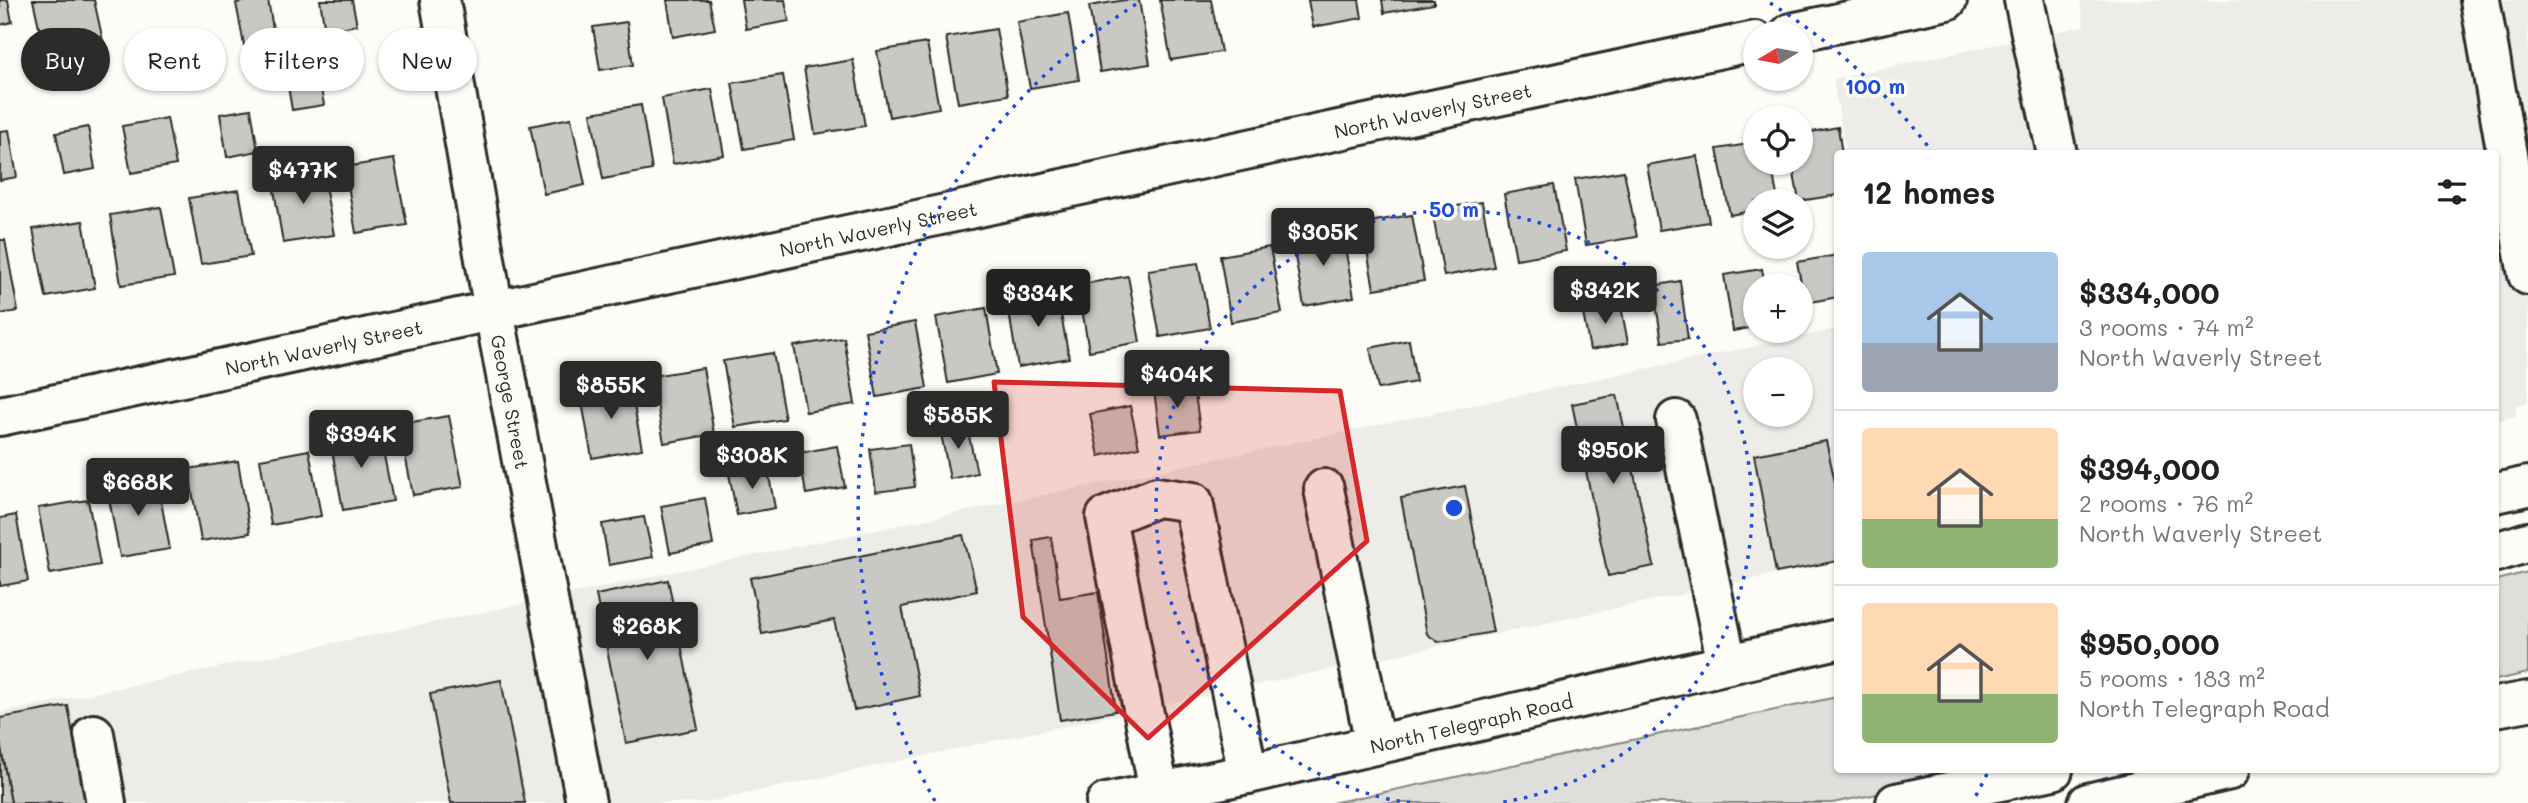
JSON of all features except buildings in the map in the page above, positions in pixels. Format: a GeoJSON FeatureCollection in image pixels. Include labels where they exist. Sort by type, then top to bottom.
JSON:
{"type":"FeatureCollection","features":[{"type":"Feature","properties":{"kind":"street","name":"George Street"},"geometry":{"type":"LineString","coordinates":[[440,0],[494,311],[586,803]]}},
{"type":"Feature","properties":{"kind":"street"},"geometry":{"type":"LineString","coordinates":[[1813,28],[1947,0]]}},
{"type":"Feature","properties":{"kind":"street"},"geometry":{"type":"LineString","coordinates":[[2024,0],[2056,150]]}},
{"type":"Feature","properties":{"kind":"street"},"geometry":{"type":"LineString","coordinates":[[2480,0],[2514,159],[2528,275]]}},
{"type":"Feature","properties":{"kind":"street","name":"North Waverly Street"},"geometry":{"type":"LineString","coordinates":[[0,416],[1743,44]]}},
{"type":"Feature","properties":{"kind":"street"},"geometry":{"type":"LineString","coordinates":[[1676,420],[1727,664]]}},
{"type":"Feature","properties":{"kind":"street"},"geometry":{"type":"LineString","coordinates":[[2499,492],[2528,486]]}},
{"type":"Feature","properties":{"kind":"street"},"geometry":{"type":"LineString","coordinates":[[1324,489],[1375,745]]}},
{"type":"Feature","properties":{"kind":"street"},"geometry":{"type":"LineString","coordinates":[[1151,798],[1106,517],[1157,497],[1194,502],[1248,774]]}},
{"type":"Feature","properties":{"kind":"street"},"geometry":{"type":"LineString","coordinates":[[2499,551],[2528,542]]}},
{"type":"Feature","properties":{"kind":"street","name":"North Telegraph Road"},"geometry":{"type":"LineString","coordinates":[[1106,803],[1151,798],[1834,640]]}},
{"type":"Feature","properties":{"kind":"street"},"geometry":{"type":"LineString","coordinates":[[2499,707],[2528,702]]}},
{"type":"Feature","properties":{"kind":"street"},"geometry":{"type":"LineString","coordinates":[[94,734],[106,803]]}},
{"type":"Feature","properties":{"kind":"street"},"geometry":{"type":"LineString","coordinates":[[1896,803],[2039,773]]}},
{"type":"Feature","properties":{"kind":"street"},"geometry":{"type":"LineString","coordinates":[[2088,803],[2173,794],[2223,773]]}},
{"type":"Feature","properties":{"kind":"highlighted area"},"geometry":{"type":"Polygon","coordinates":[[[994,382],[1340,391],[1367,541],[1148,738],[1023,617],[994,382]]]}},
{"type":"Feature","properties":{"kind":"shaded area"},"geometry":{"type":"Polygon","coordinates":[[[2080,0],[2528,0],[2528,403],[2515,405],[2517,416],[2499,420],[2499,150],[1845,150],[1833,79],[2084,26],[2080,0]]]}},
{"type":"Feature","properties":{"kind":"shaded area"},"geometry":{"type":"Polygon","coordinates":[[[1834,330],[1834,562],[703,803],[0,803],[0,713],[1770,343],[1813,343],[1813,334],[1834,330]]]}},
{"type":"Feature","properties":{"kind":"shaded area"},"geometry":{"type":"Polygon","coordinates":[[[2528,572],[2528,673],[2499,679],[2499,579],[2528,572]]]}},
{"type":"Feature","properties":{"kind":"shaded area"},"geometry":{"type":"Polygon","coordinates":[[[1834,698],[1834,773],[1983,773],[1832,803],[1332,803],[1834,698]]]}}]}
